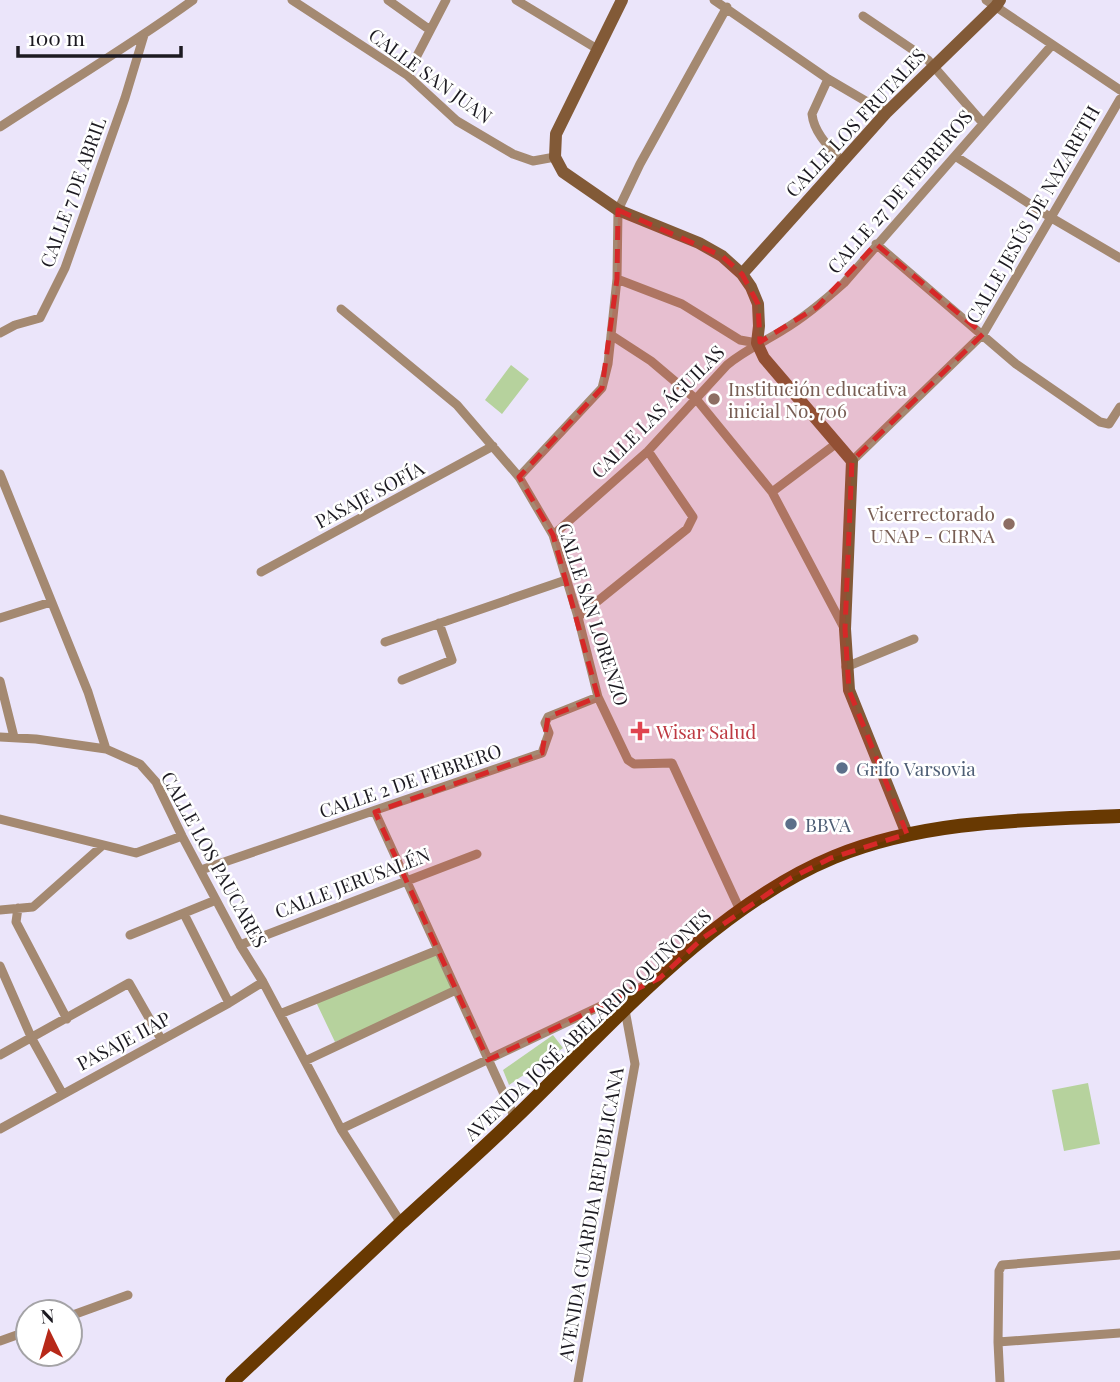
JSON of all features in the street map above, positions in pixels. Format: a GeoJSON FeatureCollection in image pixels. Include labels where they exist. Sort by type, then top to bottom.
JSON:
{"type":"FeatureCollection","features":[{"type":"Feature","properties":{"kind":"main road","name":"AVENIDA JOSÉ ABELARDO QUIÑONES"},"geometry":{"type":"LineString","coordinates":[[232,1382],[515,1118],[625,1010],[703,938],[740,910],[791,878],[831,858],[868,844],[907,834],[967,824],[1120,816]]}},
{"type":"Feature","properties":{"kind":"street"},"geometry":{"type":"LineString","coordinates":[[0,127],[107,56],[144,35],[193,0]]}},
{"type":"Feature","properties":{"kind":"street","name":"CALLE SAN JUAN"},"geometry":{"type":"LineString","coordinates":[[292,0],[407,75],[457,121],[513,154],[533,161],[555,157]]}},
{"type":"Feature","properties":{"kind":"street"},"geometry":{"type":"LineString","coordinates":[[388,0],[430,30]]}},
{"type":"Feature","properties":{"kind":"street"},"geometry":{"type":"LineString","coordinates":[[407,75],[446,0]]}},
{"type":"Feature","properties":{"kind":"street"},"geometry":{"type":"LineString","coordinates":[[516,0],[599,50]]}},
{"type":"Feature","properties":{"kind":"street"},"geometry":{"type":"LineString","coordinates":[[622,0],[556,134],[555,157],[563,172],[618,210],[699,243],[722,256],[742,274],[758,304],[757,343],[764,358],[852,461],[845,629],[849,690],[907,834]]}},
{"type":"Feature","properties":{"kind":"street"},"geometry":{"type":"LineString","coordinates":[[714,0],[828,79],[886,113]]}},
{"type":"Feature","properties":{"kind":"street"},"geometry":{"type":"LineString","coordinates":[[994,2],[1120,90]]}},
{"type":"Feature","properties":{"kind":"street","name":"CALLE LOS FRUTALES"},"geometry":{"type":"LineString","coordinates":[[742,274],[886,113],[994,2]]}},
{"type":"Feature","properties":{"kind":"street"},"geometry":{"type":"LineString","coordinates":[[519,477],[603,388],[617,279],[618,210],[640,164],[727,7]]}},
{"type":"Feature","properties":{"kind":"street"},"geometry":{"type":"LineString","coordinates":[[863,16],[928,60],[982,122]]}},
{"type":"Feature","properties":{"kind":"street","name":"CALLE 7 DE ABRIL"},"geometry":{"type":"LineString","coordinates":[[0,333],[15,325],[40,318],[65,268],[125,98],[144,35]]}},
{"type":"Feature","properties":{"kind":"street","name":"CALLE 27 DE FEBREROS"},"geometry":{"type":"LineString","coordinates":[[757,343],[783,331],[817,307],[844,283],[1052,45]]}},
{"type":"Feature","properties":{"kind":"street"},"geometry":{"type":"LineString","coordinates":[[828,79],[811,114],[819,135],[842,161]]}},
{"type":"Feature","properties":{"kind":"street","name":"CALLE JESÚS DE NAZARETH"},"geometry":{"type":"LineString","coordinates":[[852,461],[983,334],[1120,99]]}},
{"type":"Feature","properties":{"kind":"street"},"geometry":{"type":"LineString","coordinates":[[954,156],[1120,258]]}},
{"type":"Feature","properties":{"kind":"street"},"geometry":{"type":"LineString","coordinates":[[876,244],[1016,364],[1090,415],[1105,425],[1111,422],[1120,407]]}},
{"type":"Feature","properties":{"kind":"street"},"geometry":{"type":"LineString","coordinates":[[617,279],[682,304],[740,340],[757,343]]}},
{"type":"Feature","properties":{"kind":"street","name":"CALLE SAN LORENZO"},"geometry":{"type":"LineString","coordinates":[[341,309],[457,405],[519,477],[553,535],[578,617],[598,697],[630,762],[672,763],[740,910]]}},
{"type":"Feature","properties":{"kind":"street"},"geometry":{"type":"LineString","coordinates":[[611,335],[652,361],[696,400],[772,492],[845,629]]}},
{"type":"Feature","properties":{"kind":"street","name":"CALLE LAS ÁGUILAS"},"geometry":{"type":"LineString","coordinates":[[553,535],[648,451],[727,365],[757,343]]}},
{"type":"Feature","properties":{"kind":"street"},"geometry":{"type":"LineString","coordinates":[[772,492],[836,443]]}},
{"type":"Feature","properties":{"kind":"street","name":"PASAJE SOFÍA"},"geometry":{"type":"LineString","coordinates":[[261,572],[493,446]]}},
{"type":"Feature","properties":{"kind":"street"},"geometry":{"type":"LineString","coordinates":[[578,617],[691,523],[692,517],[648,451]]}},
{"type":"Feature","properties":{"kind":"street"},"geometry":{"type":"LineString","coordinates":[[0,474],[88,692],[106,749]]}},
{"type":"Feature","properties":{"kind":"street"},"geometry":{"type":"LineString","coordinates":[[385,642],[566,580]]}},
{"type":"Feature","properties":{"kind":"street"},"geometry":{"type":"LineString","coordinates":[[0,618],[51,602]]}},
{"type":"Feature","properties":{"kind":"street"},"geometry":{"type":"LineString","coordinates":[[402,680],[452,660],[439,623]]}},
{"type":"Feature","properties":{"kind":"street"},"geometry":{"type":"LineString","coordinates":[[846,667],[914,639]]}},
{"type":"Feature","properties":{"kind":"street"},"geometry":{"type":"LineString","coordinates":[[0,681],[14,737]]}},
{"type":"Feature","properties":{"kind":"street","name":"CALLE 2 DE FEBRERO"},"geometry":{"type":"LineString","coordinates":[[201,870],[542,753],[549,733],[545,723],[548,717],[598,697]]}},
{"type":"Feature","properties":{"kind":"street","name":"CALLE LOS PAUCARES"},"geometry":{"type":"LineString","coordinates":[[0,737],[106,749],[139,764],[156,782],[216,900],[341,1129],[401,1223]]}},
{"type":"Feature","properties":{"kind":"street"},"geometry":{"type":"LineString","coordinates":[[375,812],[515,1118]]}},
{"type":"Feature","properties":{"kind":"street"},"geometry":{"type":"LineString","coordinates":[[0,818],[136,853],[182,836]]}},
{"type":"Feature","properties":{"kind":"street"},"geometry":{"type":"LineString","coordinates":[[0,910],[33,907],[103,845]]}},
{"type":"Feature","properties":{"kind":"street","name":"CALLE JERUSALÉN"},"geometry":{"type":"LineString","coordinates":[[240,944],[405,879],[477,854]]}},
{"type":"Feature","properties":{"kind":"street"},"geometry":{"type":"LineString","coordinates":[[130,935],[216,900]]}},
{"type":"Feature","properties":{"kind":"street"},"geometry":{"type":"LineString","coordinates":[[18,908],[16,922],[67,1019]]}},
{"type":"Feature","properties":{"kind":"street"},"geometry":{"type":"LineString","coordinates":[[184,914],[229,1003]]}},
{"type":"Feature","properties":{"kind":"street"},"geometry":{"type":"LineString","coordinates":[[280,1014],[438,950]]}},
{"type":"Feature","properties":{"kind":"street"},"geometry":{"type":"LineString","coordinates":[[0,967],[4,987],[62,1093]]}},
{"type":"Feature","properties":{"kind":"street"},"geometry":{"type":"LineString","coordinates":[[341,1129],[660,978]]}},
{"type":"Feature","properties":{"kind":"street","name":"PASAJE IIAP"},"geometry":{"type":"LineString","coordinates":[[0,1129],[263,982]]}},
{"type":"Feature","properties":{"kind":"street"},"geometry":{"type":"LineString","coordinates":[[0,1055],[129,983],[161,1039]]}},
{"type":"Feature","properties":{"kind":"street"},"geometry":{"type":"LineString","coordinates":[[305,1061],[456,990]]}},
{"type":"Feature","properties":{"kind":"street","name":"AVENIDA GUARDIA REPUBLICANA"},"geometry":{"type":"LineString","coordinates":[[578,1382],[635,1063],[625,1010]]}},
{"type":"Feature","properties":{"kind":"street"},"geometry":{"type":"LineString","coordinates":[[1000,1382],[999,1271],[1005,1264],[1120,1255]]}},
{"type":"Feature","properties":{"kind":"street"},"geometry":{"type":"LineString","coordinates":[[84,1311],[128,1296]]}},
{"type":"Feature","properties":{"kind":"street"},"geometry":{"type":"LineString","coordinates":[[998,1342],[1120,1333]]}},
{"type":"Feature","properties":{"kind":"highlighted area"},"geometry":{"type":"Polygon","coordinates":[[[618,210],[722,256],[742,274],[758,304],[760,342],[817,307],[876,244],[983,334],[852,461],[845,629],[849,690],[907,834],[831,858],[791,878],[703,938],[660,978],[488,1060],[375,812],[542,753],[548,717],[598,697],[553,535],[519,477],[602,388],[617,279],[618,210]]]}},
{"type":"Feature","properties":{"kind":"green space"},"geometry":{"type":"Polygon","coordinates":[[[511,365],[529,379],[502,414],[485,400],[511,365]]]}},
{"type":"Feature","properties":{"kind":"green space"},"geometry":{"type":"Polygon","coordinates":[[[435,954],[453,991],[335,1042],[316,1002],[435,954]]]}},
{"type":"Feature","properties":{"kind":"green space"},"geometry":{"type":"Polygon","coordinates":[[[553,1035],[563,1048],[509,1085],[503,1070],[553,1035]]]}},
{"type":"Feature","properties":{"kind":"green space"},"geometry":{"type":"Polygon","coordinates":[[[1088,1083],[1100,1144],[1064,1151],[1052,1090],[1088,1083]]]}},
{"type":"Feature","properties":{"kind":"place","name":"Institución educativa inicial No. 706"},"geometry":{"type":"Point","coordinates":[714,399]}},
{"type":"Feature","properties":{"kind":"place","name":"Vicerrectorado UNAP - CIRNA"},"geometry":{"type":"Point","coordinates":[1009,524]}},
{"type":"Feature","properties":{"kind":"place","name":"Wisar Salud"},"geometry":{"type":"Point","coordinates":[640,731]}},
{"type":"Feature","properties":{"kind":"place","name":"Grifo Varsovia"},"geometry":{"type":"Point","coordinates":[842,768]}},
{"type":"Feature","properties":{"kind":"place","name":"BBVA"},"geometry":{"type":"Point","coordinates":[791,824]}}]}
